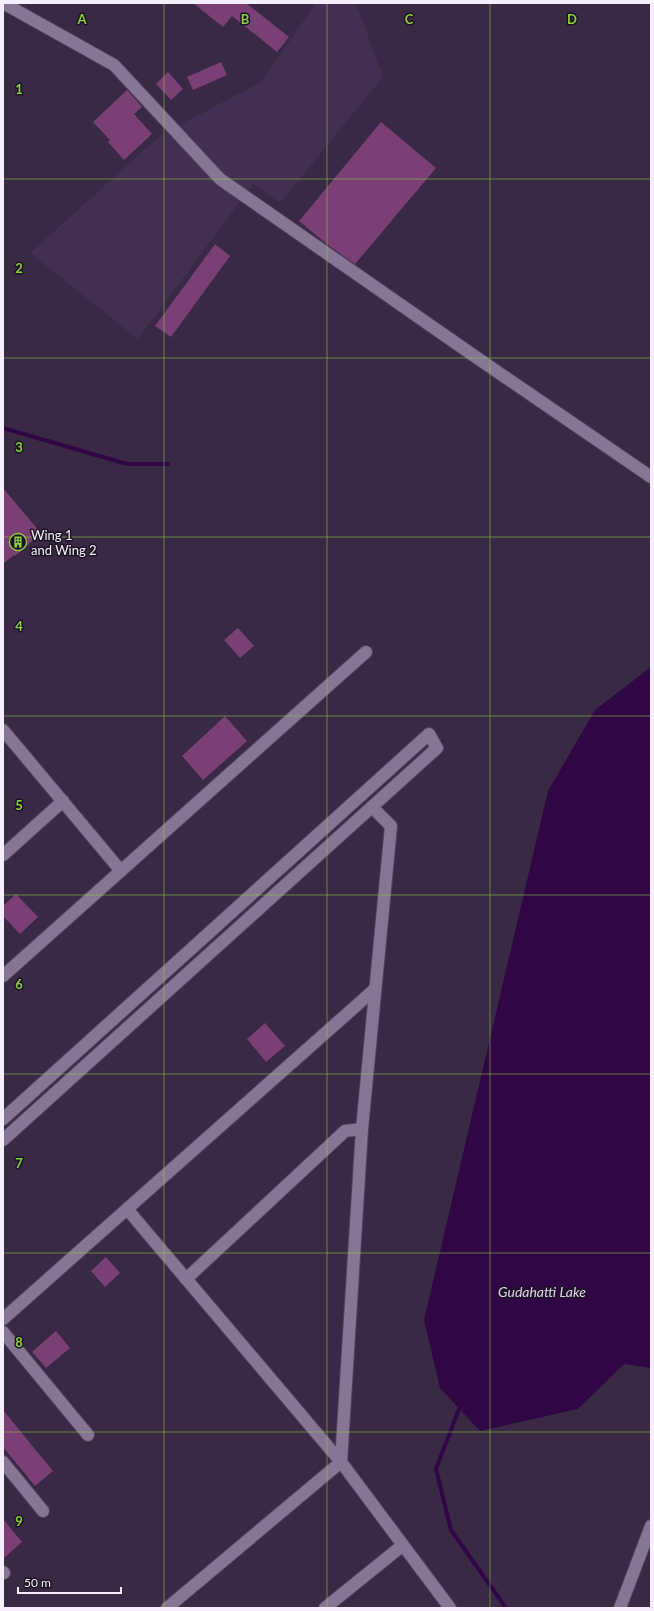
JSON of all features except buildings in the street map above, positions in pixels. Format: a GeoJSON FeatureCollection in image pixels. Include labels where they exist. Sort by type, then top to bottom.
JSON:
{"type":"FeatureCollection","features":[{"type":"Feature","properties":{"kind":"street"},"geometry":{"type":"LineString","coordinates":[[3,3],[114,65],[220,179],[651,477]]}},
{"type":"Feature","properties":{"kind":"street"},"geometry":{"type":"LineString","coordinates":[[3,976],[366,652]]}},
{"type":"Feature","properties":{"kind":"street"},"geometry":{"type":"LineString","coordinates":[[3,730],[121,870]]}},
{"type":"Feature","properties":{"kind":"street"},"geometry":{"type":"LineString","coordinates":[[3,1118],[429,734],[437,748],[3,1140]]}},
{"type":"Feature","properties":{"kind":"street"},"geometry":{"type":"LineString","coordinates":[[3,855],[63,801]]}},
{"type":"Feature","properties":{"kind":"street"},"geometry":{"type":"LineString","coordinates":[[167,1608],[341,1462],[362,1129],[391,826],[372,807]]}},
{"type":"Feature","properties":{"kind":"street"},"geometry":{"type":"LineString","coordinates":[[3,1320],[375,989]]}},
{"type":"Feature","properties":{"kind":"street"},"geometry":{"type":"LineString","coordinates":[[186,1279],[345,1131],[362,1129]]}},
{"type":"Feature","properties":{"kind":"street"},"geometry":{"type":"LineString","coordinates":[[127,1209],[341,1462],[403,1545],[444,1606]]}},
{"type":"Feature","properties":{"kind":"street"},"geometry":{"type":"LineString","coordinates":[[3,1332],[88,1435]]}},
{"type":"Feature","properties":{"kind":"street"},"geometry":{"type":"LineString","coordinates":[[3,1462],[43,1510]]}},
{"type":"Feature","properties":{"kind":"street"},"geometry":{"type":"LineString","coordinates":[[620,1608],[651,1526]]}},
{"type":"Feature","properties":{"kind":"street"},"geometry":{"type":"LineString","coordinates":[[325,1608],[403,1545]]}},
{"type":"Feature","properties":{"kind":"shaded area"},"geometry":{"type":"Polygon","coordinates":[[[316,3],[356,3],[383,77],[280,203],[253,184],[138,339],[30,253],[162,134],[261,82],[316,3]]]}},
{"type":"Feature","properties":{"kind":"water","name":"Gudahatti Lake"},"geometry":{"type":"Polygon","coordinates":[[[651,667],[651,1368],[624,1364],[578,1409],[480,1431],[440,1388],[424,1320],[548,791],[595,710],[651,667]]]}},
{"type":"Feature","properties":{"kind":"waterway"},"geometry":{"type":"LineString","coordinates":[[3,428],[127,464],[168,464]]}},
{"type":"Feature","properties":{"kind":"waterway"},"geometry":{"type":"LineString","coordinates":[[459,1409],[436,1469],[451,1530],[506,1608]]}},
{"type":"Feature","properties":{"kind":"place","name":"Wing 1 and Wing 2"},"geometry":{"type":"Point","coordinates":[18,542]}}]}
